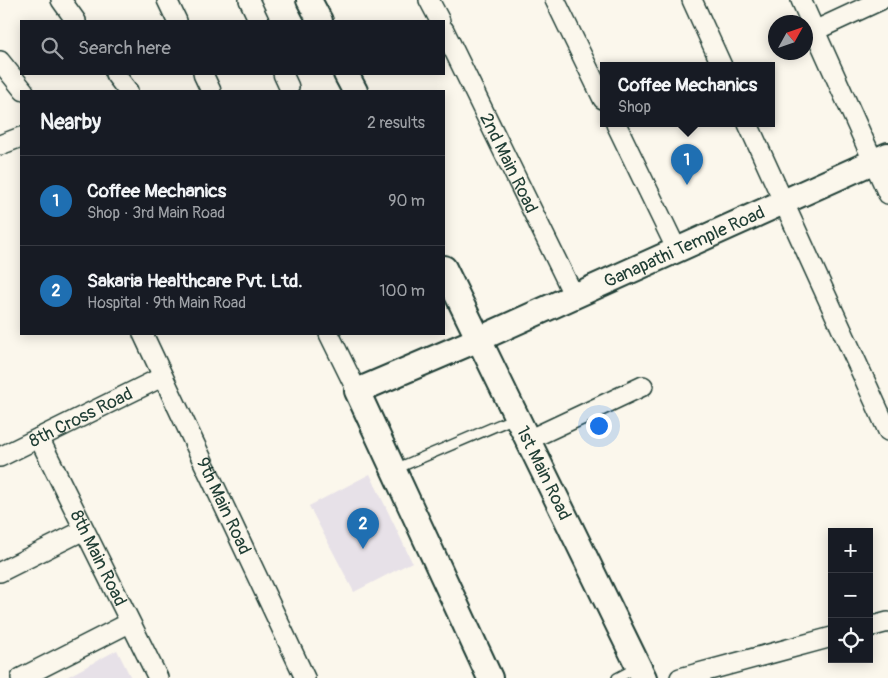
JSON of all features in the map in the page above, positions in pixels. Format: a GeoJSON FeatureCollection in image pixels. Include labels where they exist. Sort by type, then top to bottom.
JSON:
{"type":"FeatureCollection","features":[{"type":"Feature","properties":{"kind":"street"},"geometry":{"type":"LineString","coordinates":[[61,0],[75,20]]}},
{"type":"Feature","properties":{"kind":"street"},"geometry":{"type":"LineString","coordinates":[[167,0],[177,20]]}},
{"type":"Feature","properties":{"kind":"street"},"geometry":{"type":"LineString","coordinates":[[249,0],[259,20]]}},
{"type":"Feature","properties":{"kind":"street"},"geometry":{"type":"LineString","coordinates":[[309,0],[319,20]]}},
{"type":"Feature","properties":{"kind":"street"},"geometry":{"type":"LineString","coordinates":[[429,0],[439,20]]}},
{"type":"Feature","properties":{"kind":"street"},"geometry":{"type":"LineString","coordinates":[[555,0],[600,92]]}},
{"type":"Feature","properties":{"kind":"street"},"geometry":{"type":"LineString","coordinates":[[692,0],[720,62]]}},
{"type":"Feature","properties":{"kind":"street"},"geometry":{"type":"LineString","coordinates":[[800,0],[814,31],[881,159],[888,194]]}},
{"type":"Feature","properties":{"kind":"street"},"geometry":{"type":"LineString","coordinates":[[814,31],[880,0]]}},
{"type":"Feature","properties":{"kind":"street","name":"2nd Main Road"},"geometry":{"type":"LineString","coordinates":[[445,32],[574,296]]}},
{"type":"Feature","properties":{"kind":"street"},"geometry":{"type":"LineString","coordinates":[[0,61],[23,90]]}},
{"type":"Feature","properties":{"kind":"street"},"geometry":{"type":"LineString","coordinates":[[116,75],[127,90]]}},
{"type":"Feature","properties":{"kind":"street"},"geometry":{"type":"LineString","coordinates":[[203,75],[211,90]]}},
{"type":"Feature","properties":{"kind":"street"},"geometry":{"type":"LineString","coordinates":[[347,75],[354,90]]}},
{"type":"Feature","properties":{"kind":"street"},"geometry":{"type":"LineString","coordinates":[[617,127],[677,250]]}},
{"type":"Feature","properties":{"kind":"street"},"geometry":{"type":"LineString","coordinates":[[749,127],[888,431]]}},
{"type":"Feature","properties":{"kind":"street"},"geometry":{"type":"LineString","coordinates":[[0,145],[20,137]]}},
{"type":"Feature","properties":{"kind":"street","name":"Ganapathi Temple Road"},"geometry":{"type":"LineString","coordinates":[[357,391],[479,339],[881,159]]}},
{"type":"Feature","properties":{"kind":"street","name":"1st Main Road"},"geometry":{"type":"LineString","coordinates":[[445,270],[641,672]]}},
{"type":"Feature","properties":{"kind":"street","name":"9th Main Road"},"geometry":{"type":"LineString","coordinates":[[143,335],[305,678]]}},
{"type":"Feature","properties":{"kind":"street"},"geometry":{"type":"LineString","coordinates":[[329,335],[490,678]]}},
{"type":"Feature","properties":{"kind":"street","name":"8th Cross Road"},"geometry":{"type":"LineString","coordinates":[[0,457],[162,377]]}},
{"type":"Feature","properties":{"kind":"street"},"geometry":{"type":"LineString","coordinates":[[528,440],[643,386]]}},
{"type":"Feature","properties":{"kind":"street","name":"8th Main Road"},"geometry":{"type":"LineString","coordinates":[[39,438],[129,623],[158,678]]}},
{"type":"Feature","properties":{"kind":"street"},"geometry":{"type":"LineString","coordinates":[[0,572],[84,530]]}},
{"type":"Feature","properties":{"kind":"street"},"geometry":{"type":"LineString","coordinates":[[873,626],[888,622]]}},
{"type":"Feature","properties":{"kind":"street"},"geometry":{"type":"LineString","coordinates":[[21,678],[129,623]]}},
{"type":"Feature","properties":{"kind":"street"},"geometry":{"type":"LineString","coordinates":[[680,678],[828,638]]}},
{"type":"Feature","properties":{"kind":"lane"},"geometry":{"type":"LineString","coordinates":[[393,470],[517,417]]}},
{"type":"Feature","properties":{"kind":"lane"},"geometry":{"type":"LineString","coordinates":[[617,678],[641,672]]}},
{"type":"Feature","properties":{"kind":"shaded area"},"geometry":{"type":"Polygon","coordinates":[[[370,474],[412,562],[354,592],[309,506],[370,474]]]}},
{"type":"Feature","properties":{"kind":"shaded area"},"geometry":{"type":"Polygon","coordinates":[[[117,650],[131,678],[65,678],[117,650]]]}},
{"type":"Feature","properties":{"kind":"place","name":"Coffee Mechanics"},"geometry":{"type":"Point","coordinates":[687,185]}},
{"type":"Feature","properties":{"kind":"place","name":"Sakaria Healthcare Pvt. Ltd."},"geometry":{"type":"Point","coordinates":[363,549]}}]}
